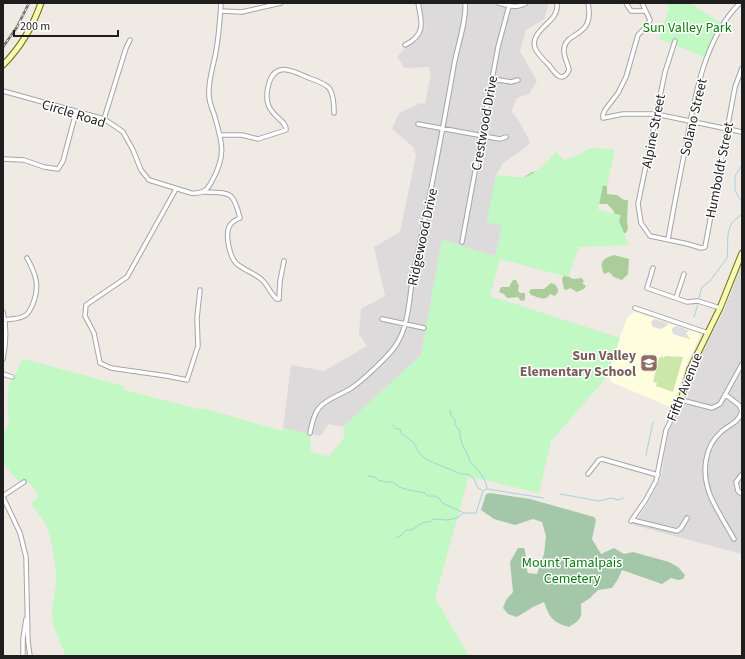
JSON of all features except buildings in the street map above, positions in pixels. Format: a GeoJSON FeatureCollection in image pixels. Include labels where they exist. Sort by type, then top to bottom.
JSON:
{"type":"FeatureCollection","features":[{"type":"Feature","properties":{"kind":"street"},"geometry":{"type":"LineString","coordinates":[[3,65],[20,45],[34,21],[41,3]]}},
{"type":"Feature","properties":{"kind":"street"},"geometry":{"type":"LineString","coordinates":[[204,192],[215,176],[222,156],[220,136],[208,92],[217,44],[221,3]]}},
{"type":"Feature","properties":{"kind":"street"},"geometry":{"type":"LineString","coordinates":[[220,11],[242,12],[281,3]]}},
{"type":"Feature","properties":{"kind":"street"},"geometry":{"type":"LineString","coordinates":[[405,45],[410,43],[421,30],[422,24],[418,3]]}},
{"type":"Feature","properties":{"kind":"street","name":"Ridgewood Drive"},"geometry":{"type":"LineString","coordinates":[[310,433],[312,419],[320,407],[351,388],[378,364],[395,346],[405,324],[414,271],[443,129],[456,53],[465,16],[465,3]]}},
{"type":"Feature","properties":{"kind":"street"},"geometry":{"type":"LineString","coordinates":[[498,3],[509,6],[526,3]]}},
{"type":"Feature","properties":{"kind":"street"},"geometry":{"type":"LineString","coordinates":[[557,3],[557,10],[553,18],[537,34],[534,40],[535,47],[540,56],[555,74],[559,76],[564,76],[569,70],[564,53],[565,44],[588,24],[590,11],[588,3]]}},
{"type":"Feature","properties":{"kind":"street"},"geometry":{"type":"LineString","coordinates":[[626,3],[631,11],[645,11]]}},
{"type":"Feature","properties":{"kind":"street"},"geometry":{"type":"LineString","coordinates":[[642,3],[650,20],[647,26],[638,35],[626,78],[622,87],[603,115],[604,118],[623,114],[656,114],[742,132]]}},
{"type":"Feature","properties":{"kind":"street","name":"Solano Street"},"geometry":{"type":"LineString","coordinates":[[668,240],[690,121],[704,68],[714,39],[730,12],[740,3]]}},
{"type":"Feature","properties":{"kind":"street","name":"Crestwood Drive"},"geometry":{"type":"LineString","coordinates":[[462,242],[498,47],[509,6]]}},
{"type":"Feature","properties":{"kind":"street"},"geometry":{"type":"LineString","coordinates":[[104,120],[126,48],[130,40]]}},
{"type":"Feature","properties":{"kind":"street","name":"Alpine Street"},"geometry":{"type":"LineString","coordinates":[[668,240],[650,236],[641,223],[638,204],[665,72],[675,41]]}},
{"type":"Feature","properties":{"kind":"street","name":"Humboldt Street"},"geometry":{"type":"LineString","coordinates":[[668,240],[704,248],[705,246],[735,87],[742,68]]}},
{"type":"Feature","properties":{"kind":"street"},"geometry":{"type":"LineString","coordinates":[[220,136],[236,135],[258,139],[286,130],[285,125],[269,109],[266,100],[272,75],[279,70],[291,69],[328,87],[332,94],[334,114]]}},
{"type":"Feature","properties":{"kind":"street"},"geometry":{"type":"LineString","coordinates":[[492,79],[511,82],[518,80]]}},
{"type":"Feature","properties":{"kind":"street","name":"Circle Road"},"geometry":{"type":"LineString","coordinates":[[3,91],[104,120],[119,129],[123,132],[134,151],[141,170],[149,180],[191,193],[198,194],[204,192],[229,194],[232,197],[240,218],[234,220],[229,228],[229,247],[234,261],[265,282],[277,299],[279,299],[280,296],[280,281],[284,261]]}},
{"type":"Feature","properties":{"kind":"street"},"geometry":{"type":"LineString","coordinates":[[3,159],[24,160],[44,167],[58,169],[63,161],[76,112]]}},
{"type":"Feature","properties":{"kind":"street"},"geometry":{"type":"LineString","coordinates":[[418,124],[500,139],[506,137]]}},
{"type":"Feature","properties":{"kind":"street"},"geometry":{"type":"LineString","coordinates":[[176,189],[128,277],[86,305],[85,316],[94,334],[100,363],[111,368],[187,380],[198,346],[197,318],[200,290]]}},
{"type":"Feature","properties":{"kind":"street","name":"Fifth Avenue"},"geometry":{"type":"LineString","coordinates":[[687,518],[678,531],[632,520],[645,501],[658,475],[666,430],[681,400],[690,369],[720,308],[737,262],[742,253]]}},
{"type":"Feature","properties":{"kind":"street"},"geometry":{"type":"LineString","coordinates":[[5,320],[24,316],[29,312],[35,298],[38,289],[37,279],[27,258]]}},
{"type":"Feature","properties":{"kind":"street"},"geometry":{"type":"LineString","coordinates":[[653,268],[647,288],[687,302],[701,302],[720,308]]}},
{"type":"Feature","properties":{"kind":"street"},"geometry":{"type":"LineString","coordinates":[[676,298],[684,274]]}},
{"type":"Feature","properties":{"kind":"street"},"geometry":{"type":"LineString","coordinates":[[635,308],[708,333]]}},
{"type":"Feature","properties":{"kind":"street"},"geometry":{"type":"LineString","coordinates":[[3,312],[5,320],[6,343],[3,359]]}},
{"type":"Feature","properties":{"kind":"street"},"geometry":{"type":"LineString","coordinates":[[382,319],[424,328]]}},
{"type":"Feature","properties":{"kind":"street"},"geometry":{"type":"LineString","coordinates":[[681,400],[712,408],[720,404],[742,364]]}},
{"type":"Feature","properties":{"kind":"street"},"geometry":{"type":"LineString","coordinates":[[3,374],[12,377]]}},
{"type":"Feature","properties":{"kind":"street"},"geometry":{"type":"LineString","coordinates":[[726,395],[739,405],[742,411],[741,417],[722,431],[713,440],[708,451],[705,478],[709,494],[734,538]]}},
{"type":"Feature","properties":{"kind":"street"},"geometry":{"type":"LineString","coordinates":[[588,474],[599,460],[602,459],[658,475]]}},
{"type":"Feature","properties":{"kind":"street"},"geometry":{"type":"LineString","coordinates":[[742,474],[736,482],[738,491],[742,494]]}},
{"type":"Feature","properties":{"kind":"street"},"geometry":{"type":"LineString","coordinates":[[24,482],[3,496],[20,533],[26,557],[28,642],[30,656]]}},
{"type":"Feature","properties":{"kind":"street"},"geometry":{"type":"LineString","coordinates":[[23,656],[23,639],[27,608]]}},
{"type":"Feature","properties":{"kind":"shaded area"},"geometry":{"type":"Polygon","coordinates":[[[421,3],[549,3],[544,19],[526,30],[520,51],[537,81],[529,94],[517,98],[511,111],[517,118],[529,140],[529,145],[503,163],[496,175],[487,222],[502,225],[495,257],[442,240],[421,355],[343,427],[329,424],[320,436],[283,428],[291,365],[324,371],[367,346],[359,334],[361,309],[385,296],[374,247],[400,232],[416,155],[413,147],[392,129],[399,113],[421,103],[425,104],[431,74],[429,67],[405,68],[397,57],[425,28],[421,3]]]}},
{"type":"Feature","properties":{"kind":"shaded area"},"geometry":{"type":"Polygon","coordinates":[[[742,262],[742,554],[633,525],[648,503],[661,478],[668,433],[688,395],[693,370],[724,311],[742,262]]]}},
{"type":"Feature","properties":{"kind":"shaded area","name":"Sun Valley Elementary School"},"geometry":{"type":"Polygon","coordinates":[[[634,312],[701,334],[685,368],[673,408],[611,382],[608,374],[611,357],[628,317],[634,312]]]}},
{"type":"Feature","properties":{"kind":"shaded area"},"geometry":{"type":"Polygon","coordinates":[[[654,319],[667,323],[668,325],[661,329],[653,327],[651,323],[654,319]]]}},
{"type":"Feature","properties":{"kind":"shaded area"},"geometry":{"type":"Polygon","coordinates":[[[677,326],[689,331],[686,333],[690,339],[673,334],[672,328],[677,326]]]}},
{"type":"Feature","properties":{"kind":"green space","name":"Sun Valley Park"},"geometry":{"type":"Polygon","coordinates":[[[665,3],[690,3],[721,23],[711,40],[705,57],[659,39],[669,8],[665,3]]]}},
{"type":"Feature","properties":{"kind":"green space"},"geometry":{"type":"Polygon","coordinates":[[[589,148],[613,149],[614,153],[607,186],[603,185],[598,210],[621,215],[619,221],[629,245],[579,247],[568,277],[500,259],[490,296],[620,338],[606,378],[551,441],[539,493],[469,476],[435,598],[469,656],[66,656],[56,633],[52,614],[56,578],[52,544],[48,528],[31,503],[39,497],[29,482],[24,482],[21,484],[3,463],[3,432],[9,425],[8,392],[10,381],[12,381],[23,359],[124,386],[124,390],[202,410],[203,408],[282,431],[283,428],[310,434],[311,452],[329,457],[345,436],[343,427],[421,355],[442,240],[495,256],[502,226],[487,222],[496,175],[525,177],[542,166],[550,159],[555,151],[564,160],[579,155],[589,148]]]}},
{"type":"Feature","properties":{"kind":"green space"},"geometry":{"type":"Polygon","coordinates":[[[540,171],[607,186],[607,194],[617,195],[624,200],[628,200],[628,228],[626,233],[622,233],[613,210],[607,204],[598,204],[524,177],[532,172],[540,171]]]}},
{"type":"Feature","properties":{"kind":"green space"},"geometry":{"type":"Polygon","coordinates":[[[614,255],[629,259],[628,274],[622,280],[614,277],[609,272],[604,274],[602,264],[604,260],[614,255]]]}},
{"type":"Feature","properties":{"kind":"green space"},"geometry":{"type":"Polygon","coordinates":[[[567,274],[573,279],[582,278],[584,282],[582,283],[586,286],[584,289],[577,292],[570,288],[567,290],[564,289],[562,279],[564,275],[567,274]]]}},
{"type":"Feature","properties":{"kind":"green space"},"geometry":{"type":"Polygon","coordinates":[[[513,280],[516,280],[519,286],[518,291],[520,293],[525,293],[525,300],[521,301],[518,297],[507,298],[504,294],[499,292],[501,287],[509,287],[513,280]]]}},
{"type":"Feature","properties":{"kind":"green space"},"geometry":{"type":"Polygon","coordinates":[[[551,283],[558,289],[555,296],[550,294],[546,298],[542,298],[531,295],[529,292],[531,289],[544,289],[551,283]]]}},
{"type":"Feature","properties":{"kind":"green space"},"geometry":{"type":"Polygon","coordinates":[[[662,356],[663,358],[666,356],[683,357],[673,392],[656,386],[657,383],[653,382],[659,358],[662,356]]]}},
{"type":"Feature","properties":{"kind":"green space","name":"Mount Tamalpais Cemetery"},"geometry":{"type":"Polygon","coordinates":[[[490,493],[530,499],[594,517],[596,520],[592,539],[601,554],[614,548],[624,554],[633,552],[669,562],[678,567],[685,575],[683,579],[678,580],[671,578],[662,584],[622,570],[612,588],[598,590],[581,604],[580,618],[569,627],[552,619],[544,602],[517,617],[508,614],[503,608],[506,600],[513,592],[510,562],[518,548],[524,548],[528,573],[537,574],[544,554],[546,536],[542,522],[533,519],[515,525],[494,519],[481,510],[486,494],[490,493]]]}},
{"type":"Feature","properties":{"kind":"waterway"},"geometry":{"type":"LineString","coordinates":[[742,165],[735,176],[735,191],[742,202]]}},
{"type":"Feature","properties":{"kind":"waterway"},"geometry":{"type":"LineString","coordinates":[[699,298],[702,287],[710,281],[727,258],[730,227],[742,214]]}},
{"type":"Feature","properties":{"kind":"waterway"},"geometry":{"type":"LineString","coordinates":[[694,317],[698,304]]}},
{"type":"Feature","properties":{"kind":"waterway"},"geometry":{"type":"LineString","coordinates":[[450,410],[451,415],[455,420],[455,425],[460,431],[462,444],[470,462],[481,474],[487,488]]}},
{"type":"Feature","properties":{"kind":"waterway"},"geometry":{"type":"LineString","coordinates":[[646,455],[653,422]]}},
{"type":"Feature","properties":{"kind":"waterway"},"geometry":{"type":"LineString","coordinates":[[393,425],[396,429],[400,429],[402,434],[414,443],[419,453],[425,459],[461,474],[468,474],[474,479],[478,488],[482,490]]}},
{"type":"Feature","properties":{"kind":"waterway"},"geometry":{"type":"LineString","coordinates":[[368,476],[375,477],[378,480],[386,482],[393,482],[399,487],[425,493],[427,496],[435,496],[439,498],[442,503],[462,512]]}},
{"type":"Feature","properties":{"kind":"waterway"},"geometry":{"type":"LineString","coordinates":[[396,538],[402,535],[406,530],[411,530],[424,522],[430,522],[434,519],[447,520],[457,518],[463,513],[476,513],[483,491],[487,489],[544,498]]}},
{"type":"Feature","properties":{"kind":"waterway"},"geometry":{"type":"LineString","coordinates":[[560,494],[599,501],[611,498],[618,500],[623,498]]}},
{"type":"Feature","properties":{"kind":"railway"},"geometry":{"type":"LineString","coordinates":[[3,47],[17,27],[29,3]]}},
{"type":"Feature","properties":{"kind":"place","name":"Sun Valley Elementary School"},"geometry":{"type":"Point","coordinates":[649,363]}}]}
